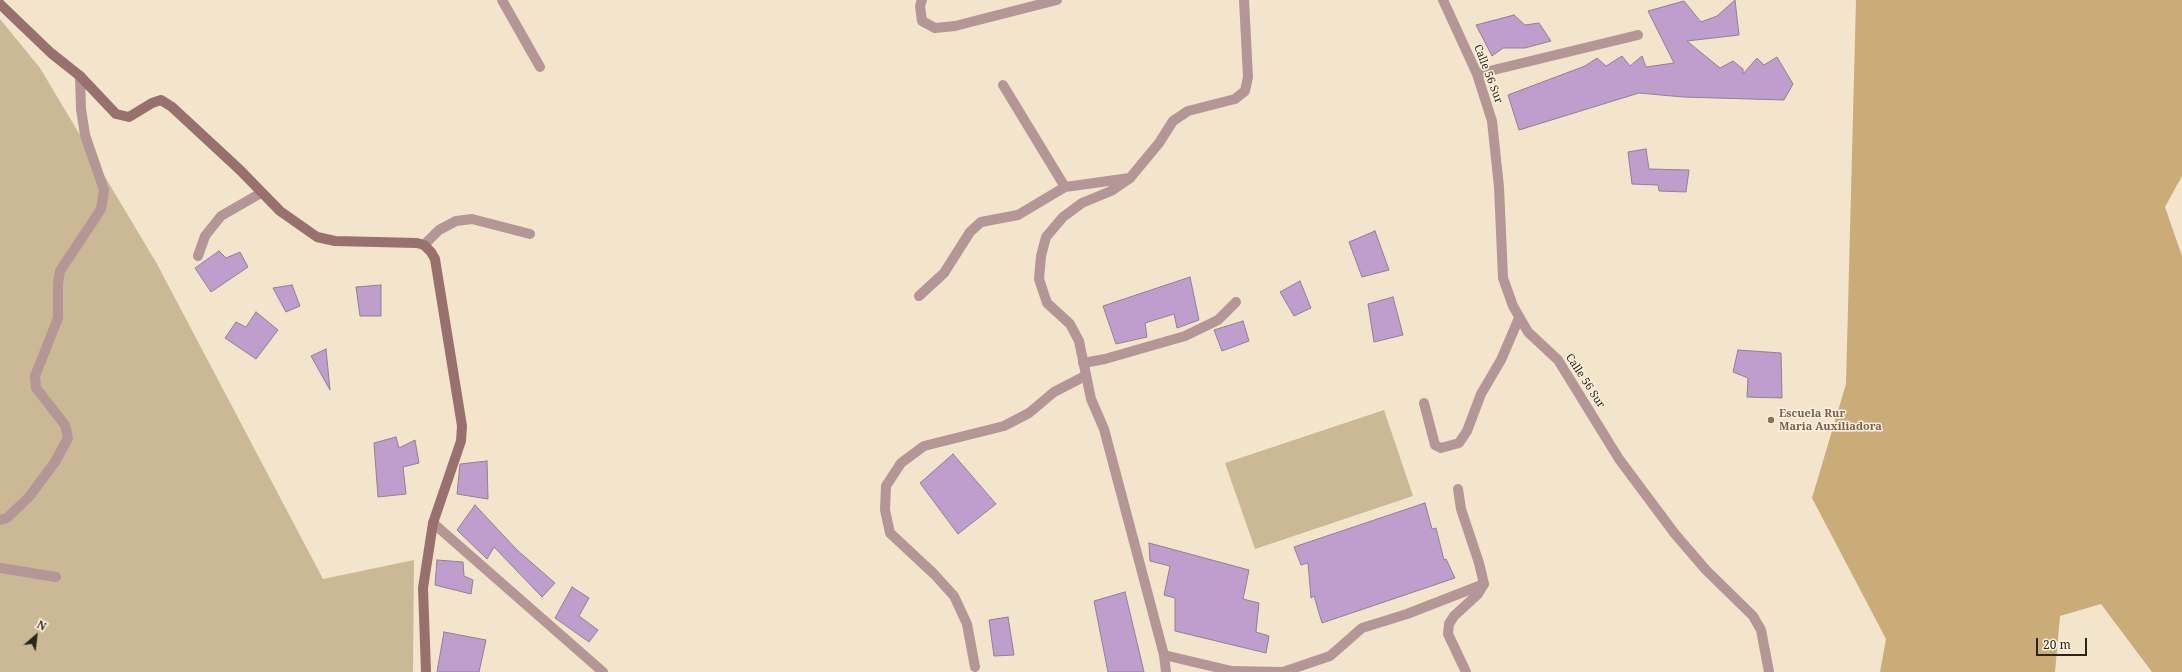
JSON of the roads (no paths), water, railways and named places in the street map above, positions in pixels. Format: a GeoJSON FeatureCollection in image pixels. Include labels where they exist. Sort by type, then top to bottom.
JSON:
{"type":"FeatureCollection","features":[{"type":"Feature","properties":{"kind":"street"},"geometry":{"type":"LineString","coordinates":[[502,0],[540,67]]}},
{"type":"Feature","properties":{"kind":"street"},"geometry":{"type":"LineString","coordinates":[[922,0],[920,6],[922,21],[935,28],[955,26],[1041,6],[1057,0]]}},
{"type":"Feature","properties":{"kind":"street"},"geometry":{"type":"LineString","coordinates":[[1166,672],[1164,655],[1104,429],[1090,399],[1079,341],[1070,324],[1047,304],[1039,280],[1046,238],[1063,217],[1082,203],[1111,191],[1130,178],[1159,143],[1173,121],[1188,111],[1235,99],[1245,91],[1248,78],[1244,0]]}},
{"type":"Feature","properties":{"kind":"street","name":"Calle 56 Sur"},"geometry":{"type":"LineString","coordinates":[[1443,0],[1477,74],[1492,121],[1499,187],[1503,278],[1518,318],[1528,332],[1558,360],[1619,459],[1671,529],[1706,570],[1753,616],[1761,630],[1769,672]]}},
{"type":"Feature","properties":{"kind":"street"},"geometry":{"type":"LineString","coordinates":[[0,4],[51,54],[80,76],[116,114],[129,117],[152,103],[161,100],[172,107],[240,170],[280,211],[317,237],[335,241],[417,242],[424,246],[435,259],[462,426],[461,441],[433,523],[423,588],[426,672]]}},
{"type":"Feature","properties":{"kind":"street"},"geometry":{"type":"LineString","coordinates":[[1477,74],[1638,35]]}},
{"type":"Feature","properties":{"kind":"street"},"geometry":{"type":"LineString","coordinates":[[0,520],[7,518],[29,497],[55,462],[68,438],[65,425],[36,388],[35,376],[58,318],[58,283],[60,271],[101,209],[104,190],[100,172],[85,135],[81,109],[80,76]]}},
{"type":"Feature","properties":{"kind":"street"},"geometry":{"type":"LineString","coordinates":[[1003,85],[1065,186]]}},
{"type":"Feature","properties":{"kind":"street"},"geometry":{"type":"LineString","coordinates":[[919,296],[944,273],[970,232],[982,222],[1018,215],[1065,186],[1130,178]]}},
{"type":"Feature","properties":{"kind":"street"},"geometry":{"type":"LineString","coordinates":[[198,256],[205,236],[221,216],[261,193]]}},
{"type":"Feature","properties":{"kind":"street"},"geometry":{"type":"LineString","coordinates":[[424,246],[438,230],[456,221],[472,219],[530,234]]}},
{"type":"Feature","properties":{"kind":"street"},"geometry":{"type":"LineString","coordinates":[[1083,363],[1104,359],[1185,336],[1218,320],[1236,302]]}},
{"type":"Feature","properties":{"kind":"street"},"geometry":{"type":"LineString","coordinates":[[1424,403],[1435,444],[1441,448],[1459,443],[1467,431],[1481,394],[1501,360],[1518,318]]}},
{"type":"Feature","properties":{"kind":"street"},"geometry":{"type":"LineString","coordinates":[[975,667],[967,624],[954,596],[934,574],[890,533],[885,510],[886,486],[901,463],[924,446],[1004,426],[1029,413],[1060,389],[1085,376]]}},
{"type":"Feature","properties":{"kind":"street"},"geometry":{"type":"LineString","coordinates":[[1458,489],[1461,509],[1479,563],[1484,584],[1478,594],[1454,616],[1449,624],[1448,634],[1466,672]]}},
{"type":"Feature","properties":{"kind":"street"},"geometry":{"type":"LineString","coordinates":[[433,523],[603,672]]}},
{"type":"Feature","properties":{"kind":"street"},"geometry":{"type":"LineString","coordinates":[[0,568],[56,577]]}},
{"type":"Feature","properties":{"kind":"street"},"geometry":{"type":"LineString","coordinates":[[1164,655],[1232,671],[1283,672],[1330,656],[1362,628],[1407,614],[1484,584]]}},
{"type":"Feature","properties":{"kind":"place","name":"Escuela Rur Maria Auxiliadora"},"geometry":{"type":"Point","coordinates":[1771,420]}}]}
